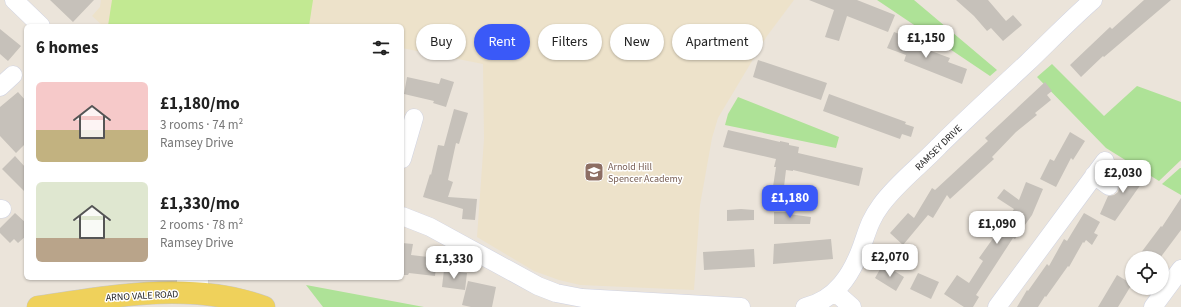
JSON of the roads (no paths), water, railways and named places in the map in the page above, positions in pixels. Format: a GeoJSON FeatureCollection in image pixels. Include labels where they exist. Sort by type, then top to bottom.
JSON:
{"type":"FeatureCollection","features":[{"type":"Feature","properties":{"kind":"main road","name":"ARNO VALE ROAD"},"geometry":{"type":"LineString","coordinates":[[38,307],[108,296],[193,286],[264,307]]}},
{"type":"Feature","properties":{"kind":"street"},"geometry":{"type":"LineString","coordinates":[[14,0],[39,24]]}},
{"type":"Feature","properties":{"kind":"street","name":"RAMSEY DRIVE"},"geometry":{"type":"LineString","coordinates":[[805,307],[816,303],[835,292],[841,286],[851,272],[862,247],[869,223],[884,201],[956,129],[1093,0]]}},
{"type":"Feature","properties":{"kind":"street"},"geometry":{"type":"LineString","coordinates":[[0,87],[13,75]]}},
{"type":"Feature","properties":{"kind":"street"},"geometry":{"type":"LineString","coordinates":[[404,157],[417,137],[414,118]]}},
{"type":"Feature","properties":{"kind":"street"},"geometry":{"type":"LineString","coordinates":[[997,307],[1105,161]]}},
{"type":"Feature","properties":{"kind":"street"},"geometry":{"type":"LineString","coordinates":[[1094,175],[1109,186]]}},
{"type":"Feature","properties":{"kind":"street"},"geometry":{"type":"LineString","coordinates":[[404,217],[430,227],[538,286],[556,293],[594,299],[741,307]]}},
{"type":"Feature","properties":{"kind":"street"},"geometry":{"type":"LineString","coordinates":[[1153,307],[1181,269]]}},
{"type":"Feature","properties":{"kind":"street"},"geometry":{"type":"LineString","coordinates":[[835,292],[852,307]]}},
{"type":"Feature","properties":{"kind":"place","name":"Arnold Hill Spencer Academy"},"geometry":{"type":"Point","coordinates":[594,172]}}]}
